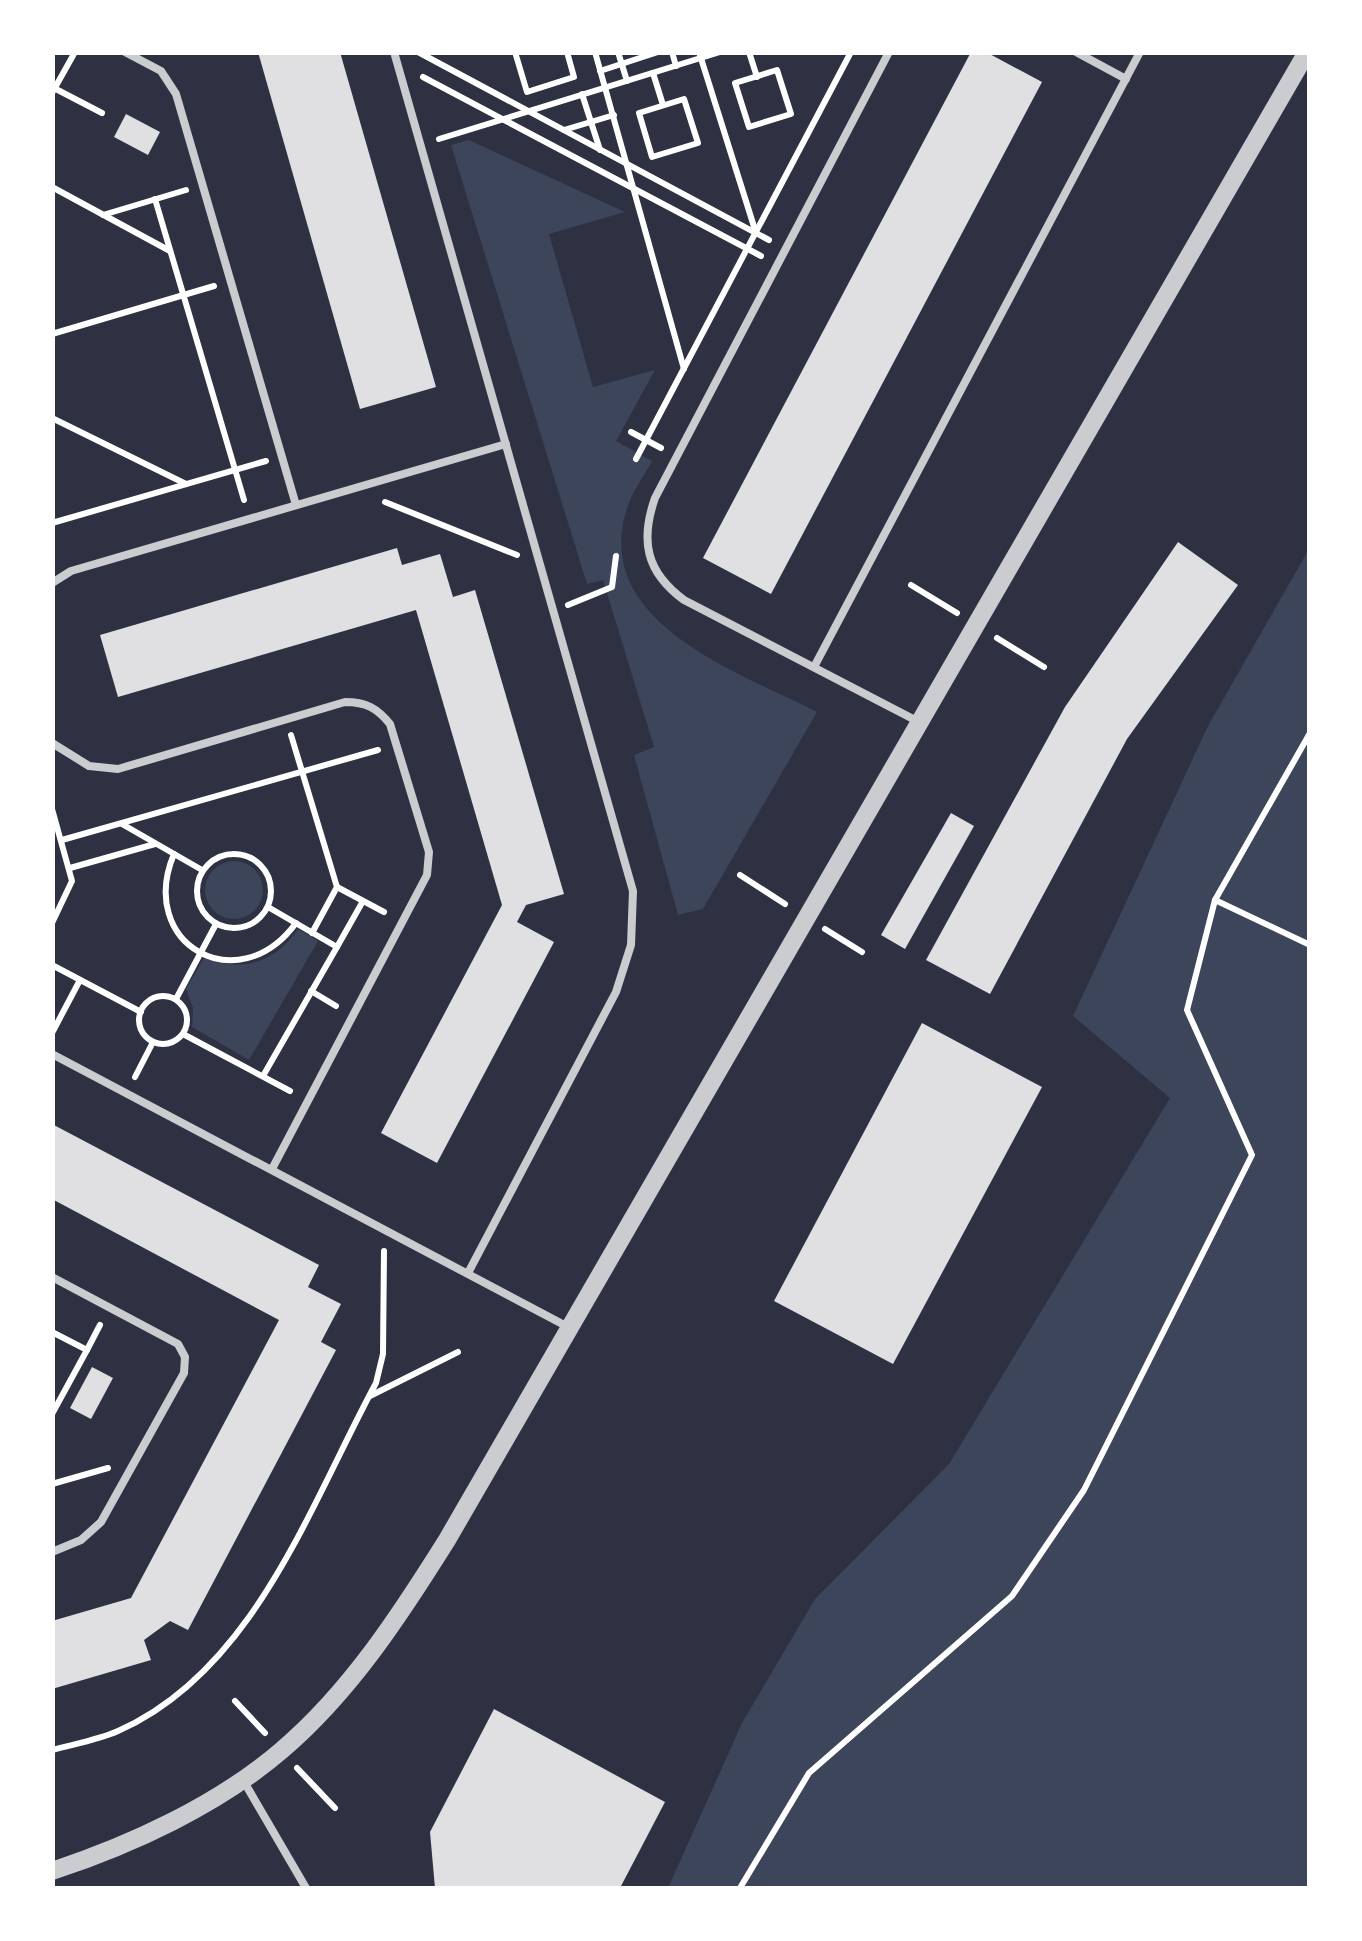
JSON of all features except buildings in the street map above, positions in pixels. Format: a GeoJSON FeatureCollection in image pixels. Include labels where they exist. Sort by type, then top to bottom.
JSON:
{"type":"FeatureCollection","features":[{"type":"Feature","properties":{"kind":"street"},"geometry":{"type":"LineString","coordinates":[[52,1871],[163,1825],[281,1750],[333,1698],[396,1620],[570,1328],[1308,52]]}},
{"type":"Feature","properties":{"kind":"lane"},"geometry":{"type":"LineString","coordinates":[[125,52],[161,71],[169,82],[296,505]]}},
{"type":"Feature","properties":{"kind":"lane"},"geometry":{"type":"LineString","coordinates":[[394,52],[633,891],[630,945],[616,992],[468,1274]]}},
{"type":"Feature","properties":{"kind":"lane"},"geometry":{"type":"LineString","coordinates":[[889,52],[677,456],[647,522],[645,547],[653,568],[667,587],[684,600],[919,722]]}},
{"type":"Feature","properties":{"kind":"lane"},"geometry":{"type":"LineString","coordinates":[[1076,52],[1126,79]]}},
{"type":"Feature","properties":{"kind":"lane"},"geometry":{"type":"LineString","coordinates":[[814,667],[1140,52]]}},
{"type":"Feature","properties":{"kind":"lane"},"geometry":{"type":"LineString","coordinates":[[52,583],[71,571],[506,444]]}},
{"type":"Feature","properties":{"kind":"lane"},"geometry":{"type":"LineString","coordinates":[[52,743],[89,766],[118,770],[345,702],[363,702],[379,710],[390,724],[429,862],[427,875],[272,1170]]}},
{"type":"Feature","properties":{"kind":"lane"},"geometry":{"type":"LineString","coordinates":[[52,1054],[570,1328]]}},
{"type":"Feature","properties":{"kind":"lane"},"geometry":{"type":"LineString","coordinates":[[52,1277],[178,1344],[185,1357],[184,1372],[102,1522],[82,1540],[52,1552]]}},
{"type":"Feature","properties":{"kind":"lane"},"geometry":{"type":"LineString","coordinates":[[242,1778],[306,1888]]}},
{"type":"Feature","properties":{"kind":"path"},"geometry":{"type":"LineString","coordinates":[[75,52],[53,89],[102,113]]}},
{"type":"Feature","properties":{"kind":"path"},"geometry":{"type":"LineString","coordinates":[[418,52],[756,233]]}},
{"type":"Feature","properties":{"kind":"path"},"geometry":{"type":"LineString","coordinates":[[514,52],[526,92],[574,77],[567,54],[577,52]]}},
{"type":"Feature","properties":{"kind":"path"},"geometry":{"type":"LineString","coordinates":[[595,52],[684,369]]}},
{"type":"Feature","properties":{"kind":"path"},"geometry":{"type":"LineString","coordinates":[[618,52],[627,81]]}},
{"type":"Feature","properties":{"kind":"path"},"geometry":{"type":"LineString","coordinates":[[600,70],[658,52]]}},
{"type":"Feature","properties":{"kind":"path"},"geometry":{"type":"LineString","coordinates":[[672,52],[676,66]]}},
{"type":"Feature","properties":{"kind":"path"},"geometry":{"type":"LineString","coordinates":[[419,145],[676,66],[700,55],[720,52]]}},
{"type":"Feature","properties":{"kind":"path"},"geometry":{"type":"LineString","coordinates":[[749,52],[756,77]]}},
{"type":"Feature","properties":{"kind":"path"},"geometry":{"type":"LineString","coordinates":[[636,459],[852,52]]}},
{"type":"Feature","properties":{"kind":"path"},"geometry":{"type":"LineString","coordinates":[[700,55],[756,233]]}},
{"type":"Feature","properties":{"kind":"path"},"geometry":{"type":"LineString","coordinates":[[778,70],[791,114],[748,127],[735,83],[756,77],[778,70]]}},
{"type":"Feature","properties":{"kind":"path"},"geometry":{"type":"LineString","coordinates":[[412,72],[747,249]]}},
{"type":"Feature","properties":{"kind":"path"},"geometry":{"type":"LineString","coordinates":[[653,73],[663,106]]}},
{"type":"Feature","properties":{"kind":"path"},"geometry":{"type":"LineString","coordinates":[[582,94],[600,150]]}},
{"type":"Feature","properties":{"kind":"path"},"geometry":{"type":"LineString","coordinates":[[684,99],[698,143],[652,157],[639,113],[663,106],[684,99]]}},
{"type":"Feature","properties":{"kind":"path"},"geometry":{"type":"LineString","coordinates":[[563,130],[614,116]]}},
{"type":"Feature","properties":{"kind":"path"},"geometry":{"type":"LineString","coordinates":[[103,215],[201,185]]}},
{"type":"Feature","properties":{"kind":"path"},"geometry":{"type":"LineString","coordinates":[[52,187],[172,252]]}},
{"type":"Feature","properties":{"kind":"path"},"geometry":{"type":"LineString","coordinates":[[155,199],[250,519]]}},
{"type":"Feature","properties":{"kind":"path"},"geometry":{"type":"LineString","coordinates":[[52,380],[53,331],[230,282]]}},
{"type":"Feature","properties":{"kind":"path"},"geometry":{"type":"LineString","coordinates":[[52,418],[187,484]]}},
{"type":"Feature","properties":{"kind":"path"},"geometry":{"type":"LineString","coordinates":[[631,432],[677,456]]}},
{"type":"Feature","properties":{"kind":"path"},"geometry":{"type":"LineString","coordinates":[[52,524],[282,456]]}},
{"type":"Feature","properties":{"kind":"path"},"geometry":{"type":"LineString","coordinates":[[351,489],[542,565]]}},
{"type":"Feature","properties":{"kind":"path"},"geometry":{"type":"LineString","coordinates":[[555,610],[612,587],[616,556]]}},
{"type":"Feature","properties":{"kind":"path"},"geometry":{"type":"LineString","coordinates":[[286,720],[337,886],[403,922]]}},
{"type":"Feature","properties":{"kind":"path"},"geometry":{"type":"LineString","coordinates":[[740,1888],[809,1773],[1012,1596],[1084,1490],[1252,1155],[1187,1010],[1215,900],[1310,733]]}},
{"type":"Feature","properties":{"kind":"path"},"geometry":{"type":"LineString","coordinates":[[62,840],[396,745]]}},
{"type":"Feature","properties":{"kind":"path"},"geometry":{"type":"LineString","coordinates":[[52,809],[70,868],[71,889],[52,923]]}},
{"type":"Feature","properties":{"kind":"path"},"geometry":{"type":"LineString","coordinates":[[120,823],[202,870]]}},
{"type":"Feature","properties":{"kind":"path"},"geometry":{"type":"LineString","coordinates":[[70,868],[156,843]]}},
{"type":"Feature","properties":{"kind":"path"},"geometry":{"type":"LineString","coordinates":[[174,854],[165,875],[166,910],[182,940],[200,954],[244,961],[265,954],[296,924]]}},
{"type":"Feature","properties":{"kind":"path"},"geometry":{"type":"LineString","coordinates":[[225,854],[253,858],[270,880],[268,907],[261,917],[240,928],[216,924],[200,906],[196,894],[202,870],[225,854]]}},
{"type":"Feature","properties":{"kind":"path"},"geometry":{"type":"LineString","coordinates":[[312,933],[337,886]]}},
{"type":"Feature","properties":{"kind":"path"},"geometry":{"type":"LineString","coordinates":[[1215,900],[1310,945]]}},
{"type":"Feature","properties":{"kind":"path"},"geometry":{"type":"LineString","coordinates":[[262,1076],[363,901]]}},
{"type":"Feature","properties":{"kind":"path"},"geometry":{"type":"LineString","coordinates":[[268,907],[336,947]]}},
{"type":"Feature","properties":{"kind":"path"},"geometry":{"type":"LineString","coordinates":[[176,999],[216,924]]}},
{"type":"Feature","properties":{"kind":"path"},"geometry":{"type":"LineString","coordinates":[[52,965],[140,1012]]}},
{"type":"Feature","properties":{"kind":"path"},"geometry":{"type":"LineString","coordinates":[[52,1033],[80,980]]}},
{"type":"Feature","properties":{"kind":"path"},"geometry":{"type":"LineString","coordinates":[[155,997],[176,999],[186,1012],[183,1034],[166,1044],[154,1042],[140,1026],[140,1012],[155,997]]}},
{"type":"Feature","properties":{"kind":"path"},"geometry":{"type":"LineString","coordinates":[[183,1034],[308,1100]]}},
{"type":"Feature","properties":{"kind":"path"},"geometry":{"type":"LineString","coordinates":[[127,1093],[154,1042]]}},
{"type":"Feature","properties":{"kind":"path"},"geometry":{"type":"LineString","coordinates":[[52,1750],[118,1731],[171,1700],[216,1660],[267,1588],[369,1397],[383,1354],[385,1230]]}},
{"type":"Feature","properties":{"kind":"path"},"geometry":{"type":"LineString","coordinates":[[52,1332],[87,1350],[52,1414]]}},
{"type":"Feature","properties":{"kind":"path"},"geometry":{"type":"LineString","coordinates":[[369,1397],[458,1352]]}},
{"type":"Feature","properties":{"kind":"path"},"geometry":{"type":"LineString","coordinates":[[52,1484],[138,1459]]}},
{"type":"Feature","properties":{"kind":"shaded area"},"geometry":{"type":"Polygon","coordinates":[[[469,140],[625,212],[549,234],[593,387],[655,370],[616,441],[652,461],[627,508],[621,548],[630,583],[651,613],[679,638],[713,660],[817,712],[703,909],[678,915],[634,755],[654,747],[603,580],[587,584],[451,145],[469,140]]]}},
{"type":"Feature","properties":{"kind":"shaded area"},"geometry":{"type":"Polygon","coordinates":[[[1309,549],[1309,1888],[668,1888],[742,1723],[815,1599],[949,1464],[1170,1098],[1073,1016],[1208,726],[1309,549]]]}},
{"type":"Feature","properties":{"kind":"shaded area"},"geometry":{"type":"Polygon","coordinates":[[[234,861],[255,869],[263,890],[255,911],[234,919],[213,911],[205,890],[213,869],[234,861]]]}},
{"type":"Feature","properties":{"kind":"shaded area"},"geometry":{"type":"Polygon","coordinates":[[[298,929],[318,941],[249,1060],[192,1027],[193,1008],[186,989],[204,958],[231,964],[256,962],[279,950],[298,929]]]}}]}
